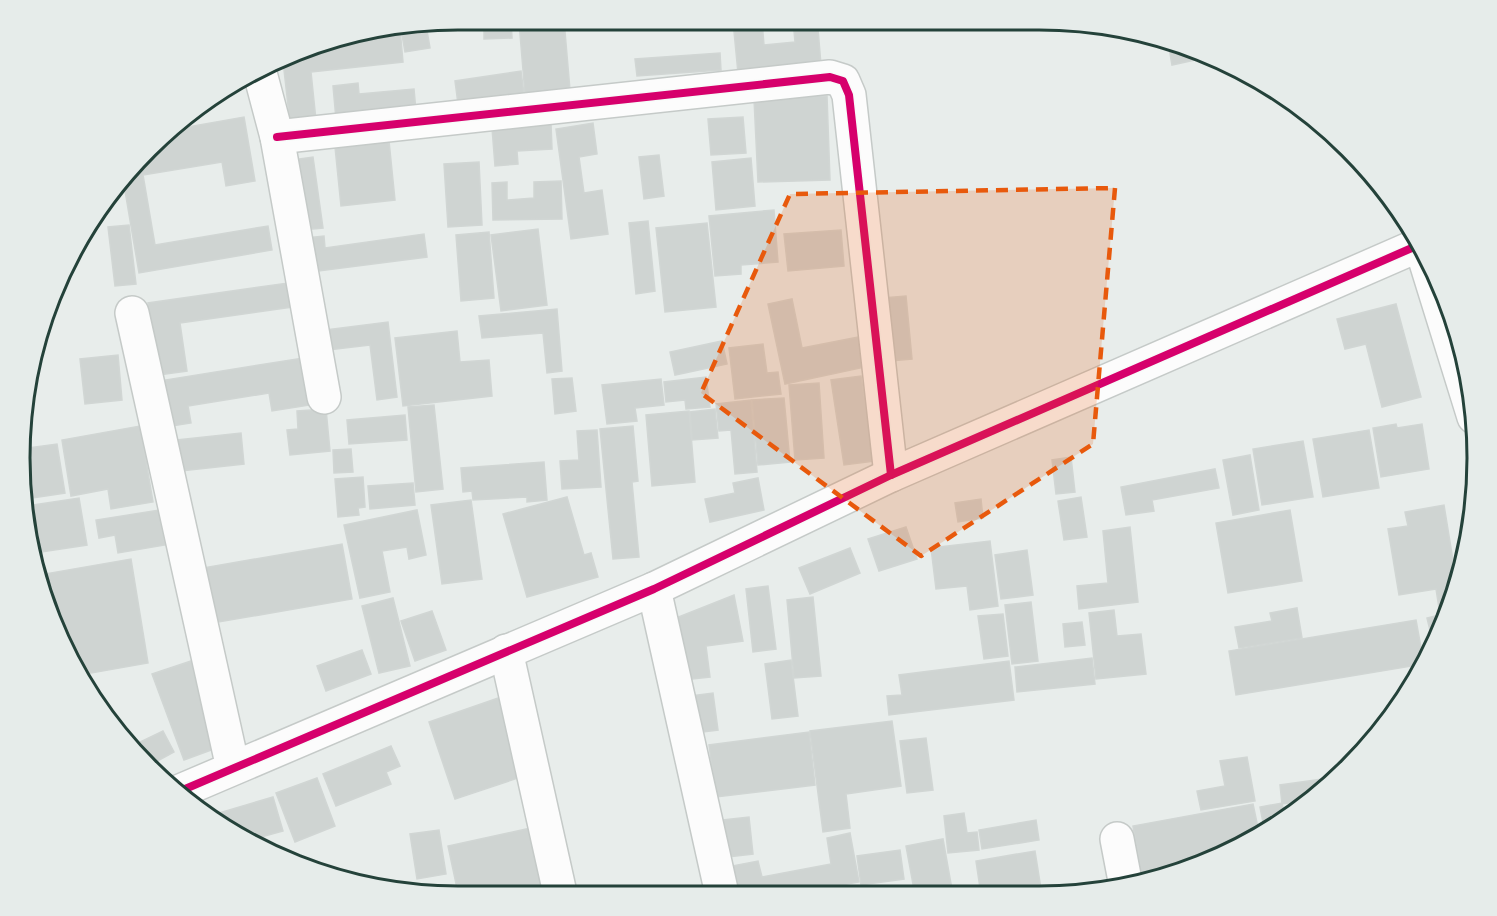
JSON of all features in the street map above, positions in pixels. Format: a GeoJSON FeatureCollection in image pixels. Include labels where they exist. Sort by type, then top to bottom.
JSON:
{"type":"FeatureCollection","features":[{"type":"Feature","properties":{"kind":"street"},"geometry":{"type":"LineString","coordinates":[[278,137],[830,76],[843,81],[849,95],[891,475]]}},
{"type":"Feature","properties":{"kind":"street"},"geometry":{"type":"LineString","coordinates":[[261,78],[278,137],[324,397]]}},
{"type":"Feature","properties":{"kind":"street"},"geometry":{"type":"LineString","coordinates":[[186,789],[654,589],[891,475],[1412,247]]}},
{"type":"Feature","properties":{"kind":"street"},"geometry":{"type":"LineString","coordinates":[[132,313],[233,768]]}},
{"type":"Feature","properties":{"kind":"street"},"geometry":{"type":"LineString","coordinates":[[654,589],[720,886]]}},
{"type":"Feature","properties":{"kind":"street"},"geometry":{"type":"LineString","coordinates":[[506,651],[558,886]]}},
{"type":"Feature","properties":{"kind":"street"},"geometry":{"type":"LineString","coordinates":[[1118,839],[1125,877]]}},
{"type":"Feature","properties":{"kind":"highlighted area"},"geometry":{"type":"Polygon","coordinates":[[[1115,188],[1093,444],[921,556],[701,393],[790,194],[1115,188]]]}},
{"type":"Feature","properties":{"kind":"building"},"geometry":{"type":"Polygon","coordinates":[[[484,30],[512,30],[512,38],[484,39],[484,30]]]}},
{"type":"Feature","properties":{"kind":"building"},"geometry":{"type":"Polygon","coordinates":[[[520,30],[565,30],[570,90],[525,94],[520,30]]]}},
{"type":"Feature","properties":{"kind":"building"},"geometry":{"type":"Polygon","coordinates":[[[734,30],[763,30],[764,45],[795,42],[794,31],[818,30],[821,65],[738,73],[734,30]]]}},
{"type":"Feature","properties":{"kind":"building"},"geometry":{"type":"Polygon","coordinates":[[[427,31],[430,48],[405,52],[402,34],[427,31]]]}},
{"type":"Feature","properties":{"kind":"building"},"geometry":{"type":"Polygon","coordinates":[[[400,34],[403,62],[311,72],[317,130],[291,132],[284,68],[347,45],[400,34]]]}},
{"type":"Feature","properties":{"kind":"building"},"geometry":{"type":"Polygon","coordinates":[[[1170,51],[1195,60],[1172,65],[1170,51]]]}},
{"type":"Feature","properties":{"kind":"building"},"geometry":{"type":"Polygon","coordinates":[[[720,53],[721,70],[637,76],[635,59],[720,53]]]}},
{"type":"Feature","properties":{"kind":"building"},"geometry":{"type":"Polygon","coordinates":[[[521,71],[524,94],[458,104],[455,81],[521,71]]]}},
{"type":"Feature","properties":{"kind":"building"},"geometry":{"type":"Polygon","coordinates":[[[358,83],[359,94],[414,89],[416,111],[336,119],[333,86],[358,83]]]}},
{"type":"Feature","properties":{"kind":"building"},"geometry":{"type":"Polygon","coordinates":[[[827,96],[830,180],[758,182],[754,99],[827,96]]]}},
{"type":"Feature","properties":{"kind":"building"},"geometry":{"type":"Polygon","coordinates":[[[244,117],[255,181],[226,186],[222,162],[143,175],[155,245],[268,226],[272,250],[139,273],[125,189],[155,155],[186,127],[244,117]]]}},
{"type":"Feature","properties":{"kind":"building"},"geometry":{"type":"Polygon","coordinates":[[[743,117],[746,153],[711,155],[708,119],[743,117]]]}},
{"type":"Feature","properties":{"kind":"building"},"geometry":{"type":"Polygon","coordinates":[[[593,123],[597,154],[579,157],[584,193],[602,190],[608,234],[571,239],[556,129],[593,123]]]}},
{"type":"Feature","properties":{"kind":"building"},"geometry":{"type":"Polygon","coordinates":[[[551,124],[552,149],[517,151],[518,164],[495,166],[492,128],[551,124]]]}},
{"type":"Feature","properties":{"kind":"building"},"geometry":{"type":"Polygon","coordinates":[[[389,141],[395,200],[341,206],[335,147],[389,141]]]}},
{"type":"Feature","properties":{"kind":"building"},"geometry":{"type":"Polygon","coordinates":[[[659,155],[664,196],[644,199],[639,157],[659,155]]]}},
{"type":"Feature","properties":{"kind":"building"},"geometry":{"type":"Polygon","coordinates":[[[313,157],[323,228],[302,230],[293,160],[313,157]]]}},
{"type":"Feature","properties":{"kind":"building"},"geometry":{"type":"Polygon","coordinates":[[[751,158],[755,206],[716,210],[712,162],[751,158]]]}},
{"type":"Feature","properties":{"kind":"building"},"geometry":{"type":"Polygon","coordinates":[[[479,162],[482,225],[448,227],[444,164],[479,162]]]}},
{"type":"Feature","properties":{"kind":"building"},"geometry":{"type":"Polygon","coordinates":[[[561,181],[562,219],[493,220],[492,183],[507,182],[507,200],[534,198],[534,182],[561,181]]]}},
{"type":"Feature","properties":{"kind":"building"},"geometry":{"type":"Polygon","coordinates":[[[774,210],[778,262],[741,265],[741,274],[715,276],[709,216],[774,210]]]}},
{"type":"Feature","properties":{"kind":"building"},"geometry":{"type":"Polygon","coordinates":[[[648,221],[655,291],[636,294],[629,223],[648,221]]]}},
{"type":"Feature","properties":{"kind":"building"},"geometry":{"type":"Polygon","coordinates":[[[707,223],[716,307],[665,312],[656,228],[707,223]]]}},
{"type":"Feature","properties":{"kind":"building"},"geometry":{"type":"Polygon","coordinates":[[[129,225],[136,284],[115,286],[108,227],[129,225]]]}},
{"type":"Feature","properties":{"kind":"building"},"geometry":{"type":"Polygon","coordinates":[[[538,229],[547,305],[501,311],[491,235],[538,229]]]}},
{"type":"Feature","properties":{"kind":"building"},"geometry":{"type":"Polygon","coordinates":[[[841,230],[844,266],[788,271],[784,234],[841,230]]]}},
{"type":"Feature","properties":{"kind":"building"},"geometry":{"type":"Polygon","coordinates":[[[489,232],[494,298],[461,301],[456,235],[489,232]]]}},
{"type":"Feature","properties":{"kind":"building"},"geometry":{"type":"Polygon","coordinates":[[[424,234],[427,257],[311,272],[306,238],[324,236],[325,248],[424,234]]]}},
{"type":"Feature","properties":{"kind":"building"},"geometry":{"type":"Polygon","coordinates":[[[288,283],[292,307],[180,323],[187,371],[159,375],[148,303],[288,283]]]}},
{"type":"Feature","properties":{"kind":"building"},"geometry":{"type":"Polygon","coordinates":[[[906,296],[912,359],[890,361],[883,298],[906,296]]]}},
{"type":"Feature","properties":{"kind":"building"},"geometry":{"type":"Polygon","coordinates":[[[792,299],[802,348],[859,337],[865,367],[785,384],[768,304],[792,299]]]}},
{"type":"Feature","properties":{"kind":"building"},"geometry":{"type":"Polygon","coordinates":[[[1396,304],[1421,397],[1382,407],[1366,344],[1345,349],[1337,319],[1396,304]]]}},
{"type":"Feature","properties":{"kind":"building"},"geometry":{"type":"Polygon","coordinates":[[[557,309],[562,371],[547,373],[543,333],[482,338],[479,316],[557,309]]]}},
{"type":"Feature","properties":{"kind":"building"},"geometry":{"type":"Polygon","coordinates":[[[388,322],[397,397],[377,400],[370,345],[320,351],[318,331],[388,322]]]}},
{"type":"Feature","properties":{"kind":"building"},"geometry":{"type":"Polygon","coordinates":[[[457,331],[460,362],[489,360],[492,396],[403,406],[395,338],[457,331]]]}},
{"type":"Feature","properties":{"kind":"building"},"geometry":{"type":"Polygon","coordinates":[[[722,341],[727,364],[675,375],[670,352],[722,341]]]}},
{"type":"Feature","properties":{"kind":"building"},"geometry":{"type":"Polygon","coordinates":[[[763,344],[767,373],[778,372],[781,394],[735,399],[729,348],[763,344]]]}},
{"type":"Feature","properties":{"kind":"building"},"geometry":{"type":"Polygon","coordinates":[[[118,355],[122,400],[85,404],[80,359],[118,355]]]}},
{"type":"Feature","properties":{"kind":"building"},"geometry":{"type":"Polygon","coordinates":[[[303,358],[310,405],[272,411],[269,393],[188,406],[191,423],[166,427],[159,381],[303,358]]]}},
{"type":"Feature","properties":{"kind":"building"},"geometry":{"type":"Polygon","coordinates":[[[861,376],[874,461],[844,465],[831,380],[861,376]]]}},
{"type":"Feature","properties":{"kind":"building"},"geometry":{"type":"Polygon","coordinates":[[[706,377],[710,407],[686,409],[685,400],[666,402],[664,382],[706,377]]]}},
{"type":"Feature","properties":{"kind":"building"},"geometry":{"type":"Polygon","coordinates":[[[572,378],[576,411],[555,414],[552,379],[572,378]]]}},
{"type":"Feature","properties":{"kind":"building"},"geometry":{"type":"Polygon","coordinates":[[[661,379],[664,405],[635,408],[637,421],[607,424],[602,385],[661,379]]]}},
{"type":"Feature","properties":{"kind":"building"},"geometry":{"type":"Polygon","coordinates":[[[819,383],[824,458],[795,460],[789,385],[819,383]]]}},
{"type":"Feature","properties":{"kind":"building"},"geometry":{"type":"Polygon","coordinates":[[[784,398],[790,462],[758,465],[752,400],[784,398]]]}},
{"type":"Feature","properties":{"kind":"building"},"geometry":{"type":"Polygon","coordinates":[[[751,400],[757,472],[735,474],[731,430],[719,431],[716,404],[751,400]]]}},
{"type":"Feature","properties":{"kind":"building"},"geometry":{"type":"Polygon","coordinates":[[[434,405],[443,489],[416,492],[408,407],[434,405]]]}},
{"type":"Feature","properties":{"kind":"building"},"geometry":{"type":"Polygon","coordinates":[[[326,409],[330,451],[290,455],[287,430],[298,429],[297,411],[326,409]]]}},
{"type":"Feature","properties":{"kind":"building"},"geometry":{"type":"Polygon","coordinates":[[[715,409],[718,438],[692,440],[690,412],[715,409]]]}},
{"type":"Feature","properties":{"kind":"building"},"geometry":{"type":"Polygon","coordinates":[[[689,411],[695,482],[652,486],[646,415],[689,411]]]}},
{"type":"Feature","properties":{"kind":"building"},"geometry":{"type":"Polygon","coordinates":[[[405,415],[407,440],[349,444],[347,420],[405,415]]]}},
{"type":"Feature","properties":{"kind":"building"},"geometry":{"type":"Polygon","coordinates":[[[1396,424],[1397,428],[1422,424],[1429,469],[1381,477],[1373,428],[1396,424]]]}},
{"type":"Feature","properties":{"kind":"building"},"geometry":{"type":"Polygon","coordinates":[[[140,426],[153,502],[111,509],[108,489],[71,496],[62,440],[140,426]]]}},
{"type":"Feature","properties":{"kind":"building"},"geometry":{"type":"Polygon","coordinates":[[[633,426],[638,481],[632,482],[639,557],[613,559],[600,429],[633,426]]]}},
{"type":"Feature","properties":{"kind":"building"},"geometry":{"type":"Polygon","coordinates":[[[597,430],[601,487],[562,489],[560,461],[579,460],[577,431],[597,430]]]}},
{"type":"Feature","properties":{"kind":"building"},"geometry":{"type":"Polygon","coordinates":[[[1369,430],[1379,488],[1323,497],[1313,439],[1369,430]]]}},
{"type":"Feature","properties":{"kind":"building"},"geometry":{"type":"Polygon","coordinates":[[[241,433],[244,464],[181,471],[177,440],[241,433]]]}},
{"type":"Feature","properties":{"kind":"building"},"geometry":{"type":"Polygon","coordinates":[[[1303,441],[1313,497],[1262,505],[1253,449],[1303,441]]]}},
{"type":"Feature","properties":{"kind":"building"},"geometry":{"type":"Polygon","coordinates":[[[57,444],[65,493],[32,498],[30,448],[57,444]]]}},
{"type":"Feature","properties":{"kind":"building"},"geometry":{"type":"Polygon","coordinates":[[[351,449],[353,472],[334,473],[333,450],[351,449]]]}},
{"type":"Feature","properties":{"kind":"building"},"geometry":{"type":"Polygon","coordinates":[[[1250,455],[1259,510],[1233,515],[1223,460],[1250,455]]]}},
{"type":"Feature","properties":{"kind":"building"},"geometry":{"type":"Polygon","coordinates":[[[1071,457],[1075,492],[1056,494],[1052,460],[1071,457]]]}},
{"type":"Feature","properties":{"kind":"building"},"geometry":{"type":"Polygon","coordinates":[[[544,462],[547,500],[527,502],[527,497],[473,500],[472,491],[463,492],[461,468],[544,462]]]}},
{"type":"Feature","properties":{"kind":"building"},"geometry":{"type":"Polygon","coordinates":[[[1215,469],[1219,488],[1152,500],[1154,511],[1126,515],[1121,487],[1215,469]]]}},
{"type":"Feature","properties":{"kind":"building"},"geometry":{"type":"Polygon","coordinates":[[[363,477],[365,507],[358,508],[359,515],[338,517],[335,479],[363,477]]]}},
{"type":"Feature","properties":{"kind":"building"},"geometry":{"type":"Polygon","coordinates":[[[758,478],[764,510],[710,522],[705,499],[735,493],[733,483],[758,478]]]}},
{"type":"Feature","properties":{"kind":"building"},"geometry":{"type":"Polygon","coordinates":[[[413,483],[415,505],[370,509],[368,486],[413,483]]]}},
{"type":"Feature","properties":{"kind":"building"},"geometry":{"type":"Polygon","coordinates":[[[567,497],[584,555],[591,553],[598,577],[527,597],[503,514],[567,497]]]}},
{"type":"Feature","properties":{"kind":"building"},"geometry":{"type":"Polygon","coordinates":[[[1081,497],[1087,537],[1064,540],[1058,501],[1081,497]]]}},
{"type":"Feature","properties":{"kind":"building"},"geometry":{"type":"Polygon","coordinates":[[[79,498],[87,545],[41,552],[33,505],[79,498]]]}},
{"type":"Feature","properties":{"kind":"building"},"geometry":{"type":"Polygon","coordinates":[[[981,499],[983,518],[958,522],[955,503],[981,499]]]}},
{"type":"Feature","properties":{"kind":"building"},"geometry":{"type":"Polygon","coordinates":[[[471,500],[482,579],[442,584],[431,505],[471,500]]]}},
{"type":"Feature","properties":{"kind":"building"},"geometry":{"type":"Polygon","coordinates":[[[1444,505],[1453,563],[1439,608],[1436,589],[1399,595],[1388,529],[1408,526],[1405,512],[1444,505]]]}},
{"type":"Feature","properties":{"kind":"building"},"geometry":{"type":"Polygon","coordinates":[[[159,510],[165,545],[118,553],[115,535],[99,538],[96,520],[159,510]]]}},
{"type":"Feature","properties":{"kind":"building"},"geometry":{"type":"Polygon","coordinates":[[[417,510],[426,555],[409,559],[407,547],[382,551],[390,592],[360,598],[344,525],[417,510]]]}},
{"type":"Feature","properties":{"kind":"building"},"geometry":{"type":"Polygon","coordinates":[[[1290,510],[1302,581],[1228,593],[1216,523],[1290,510]]]}},
{"type":"Feature","properties":{"kind":"building"},"geometry":{"type":"Polygon","coordinates":[[[906,527],[917,559],[879,571],[868,539],[906,527]]]}},
{"type":"Feature","properties":{"kind":"building"},"geometry":{"type":"Polygon","coordinates":[[[1130,527],[1138,602],[1079,609],[1077,586],[1108,583],[1103,531],[1130,527]]]}},
{"type":"Feature","properties":{"kind":"building"},"geometry":{"type":"Polygon","coordinates":[[[990,541],[998,606],[970,610],[967,586],[936,589],[931,548],[990,541]]]}},
{"type":"Feature","properties":{"kind":"building"},"geometry":{"type":"Polygon","coordinates":[[[342,544],[352,599],[207,624],[197,569],[342,544]]]}},
{"type":"Feature","properties":{"kind":"building"},"geometry":{"type":"Polygon","coordinates":[[[850,548],[860,573],[810,594],[799,568],[850,548]]]}},
{"type":"Feature","properties":{"kind":"building"},"geometry":{"type":"Polygon","coordinates":[[[1027,550],[1033,595],[1001,599],[995,555],[1027,550]]]}},
{"type":"Feature","properties":{"kind":"building"},"geometry":{"type":"Polygon","coordinates":[[[131,559],[148,663],[88,674],[63,622],[46,574],[131,559]]]}},
{"type":"Feature","properties":{"kind":"building"},"geometry":{"type":"Polygon","coordinates":[[[768,586],[776,649],[753,652],[746,589],[768,586]]]}},
{"type":"Feature","properties":{"kind":"building"},"geometry":{"type":"Polygon","coordinates":[[[734,595],[743,641],[706,646],[710,677],[683,680],[676,618],[734,595]]]}},
{"type":"Feature","properties":{"kind":"building"},"geometry":{"type":"Polygon","coordinates":[[[813,597],[821,676],[794,678],[787,600],[813,597]]]}},
{"type":"Feature","properties":{"kind":"building"},"geometry":{"type":"Polygon","coordinates":[[[393,598],[410,666],[379,673],[362,606],[393,598]]]}},
{"type":"Feature","properties":{"kind":"building"},"geometry":{"type":"Polygon","coordinates":[[[1031,602],[1038,661],[1012,664],[1005,605],[1031,602]]]}},
{"type":"Feature","properties":{"kind":"building"},"geometry":{"type":"Polygon","coordinates":[[[1297,608],[1302,638],[1239,648],[1235,627],[1272,621],[1270,613],[1297,608]]]}},
{"type":"Feature","properties":{"kind":"building"},"geometry":{"type":"Polygon","coordinates":[[[1114,610],[1117,636],[1141,634],[1146,674],[1096,679],[1089,613],[1114,610]]]}},
{"type":"Feature","properties":{"kind":"building"},"geometry":{"type":"Polygon","coordinates":[[[432,611],[446,650],[415,661],[401,621],[432,611]]]}},
{"type":"Feature","properties":{"kind":"building"},"geometry":{"type":"Polygon","coordinates":[[[1003,614],[1008,656],[984,659],[978,616],[1003,614]]]}},
{"type":"Feature","properties":{"kind":"building"},"geometry":{"type":"Polygon","coordinates":[[[1436,616],[1430,631],[1427,618],[1436,616]]]}},
{"type":"Feature","properties":{"kind":"building"},"geometry":{"type":"Polygon","coordinates":[[[1416,620],[1421,650],[1413,666],[1236,695],[1229,651],[1416,620]]]}},
{"type":"Feature","properties":{"kind":"building"},"geometry":{"type":"Polygon","coordinates":[[[1082,622],[1085,645],[1065,647],[1063,624],[1082,622]]]}},
{"type":"Feature","properties":{"kind":"building"},"geometry":{"type":"Polygon","coordinates":[[[362,650],[371,674],[326,691],[317,666],[362,650]]]}},
{"type":"Feature","properties":{"kind":"building"},"geometry":{"type":"Polygon","coordinates":[[[1092,658],[1095,684],[1017,692],[1015,667],[1092,658]]]}},
{"type":"Feature","properties":{"kind":"building"},"geometry":{"type":"Polygon","coordinates":[[[791,660],[798,716],[772,719],[765,664],[791,660]]]}},
{"type":"Feature","properties":{"kind":"building"},"geometry":{"type":"Polygon","coordinates":[[[191,661],[222,746],[184,760],[152,674],[191,661]]]}},
{"type":"Feature","properties":{"kind":"building"},"geometry":{"type":"Polygon","coordinates":[[[1009,661],[1014,700],[889,715],[887,696],[902,695],[899,675],[1009,661]]]}},
{"type":"Feature","properties":{"kind":"building"},"geometry":{"type":"Polygon","coordinates":[[[713,693],[718,730],[695,733],[691,696],[713,693]]]}},
{"type":"Feature","properties":{"kind":"building"},"geometry":{"type":"Polygon","coordinates":[[[504,696],[530,774],[455,799],[429,722],[504,696]]]}},
{"type":"Feature","properties":{"kind":"building"},"geometry":{"type":"Polygon","coordinates":[[[892,721],[901,786],[846,794],[850,828],[823,832],[810,731],[892,721]]]}},
{"type":"Feature","properties":{"kind":"building"},"geometry":{"type":"Polygon","coordinates":[[[163,731],[174,752],[156,762],[139,743],[163,731]]]}},
{"type":"Feature","properties":{"kind":"building"},"geometry":{"type":"Polygon","coordinates":[[[809,732],[815,785],[716,797],[709,745],[809,732]]]}},
{"type":"Feature","properties":{"kind":"building"},"geometry":{"type":"Polygon","coordinates":[[[926,738],[933,790],[907,793],[900,741],[926,738]]]}},
{"type":"Feature","properties":{"kind":"building"},"geometry":{"type":"Polygon","coordinates":[[[391,746],[400,766],[386,772],[391,784],[336,806],[323,774],[391,746]]]}},
{"type":"Feature","properties":{"kind":"building"},"geometry":{"type":"Polygon","coordinates":[[[1247,757],[1255,801],[1201,810],[1197,791],[1225,786],[1220,761],[1247,757]]]}},
{"type":"Feature","properties":{"kind":"building"},"geometry":{"type":"Polygon","coordinates":[[[317,778],[335,826],[295,842],[276,793],[317,778]]]}},
{"type":"Feature","properties":{"kind":"building"},"geometry":{"type":"Polygon","coordinates":[[[1322,779],[1294,802],[1282,804],[1280,785],[1322,779]]]}},
{"type":"Feature","properties":{"kind":"building"},"geometry":{"type":"Polygon","coordinates":[[[273,797],[283,831],[260,837],[219,813],[273,797]]]}},
{"type":"Feature","properties":{"kind":"building"},"geometry":{"type":"Polygon","coordinates":[[[1282,803],[1283,808],[1286,808],[1263,823],[1260,807],[1282,803]]]}},
{"type":"Feature","properties":{"kind":"building"},"geometry":{"type":"Polygon","coordinates":[[[1253,804],[1258,826],[1203,853],[1141,873],[1133,826],[1253,804]]]}},
{"type":"Feature","properties":{"kind":"building"},"geometry":{"type":"Polygon","coordinates":[[[964,813],[967,833],[977,832],[979,850],[948,853],[944,816],[964,813]]]}},
{"type":"Feature","properties":{"kind":"building"},"geometry":{"type":"Polygon","coordinates":[[[749,817],[753,854],[728,857],[723,820],[749,817]]]}},
{"type":"Feature","properties":{"kind":"building"},"geometry":{"type":"Polygon","coordinates":[[[1036,820],[1039,840],[982,849],[979,830],[1036,820]]]}},
{"type":"Feature","properties":{"kind":"building"},"geometry":{"type":"Polygon","coordinates":[[[531,828],[543,886],[456,886],[448,846],[531,828]]]}},
{"type":"Feature","properties":{"kind":"building"},"geometry":{"type":"Polygon","coordinates":[[[439,830],[446,874],[417,879],[410,834],[439,830]]]}},
{"type":"Feature","properties":{"kind":"building"},"geometry":{"type":"Polygon","coordinates":[[[850,833],[859,882],[837,886],[736,886],[732,866],[758,861],[762,877],[831,864],[827,838],[850,833]]]}},
{"type":"Feature","properties":{"kind":"building"},"geometry":{"type":"Polygon","coordinates":[[[943,839],[951,886],[913,886],[906,846],[943,839]]]}},
{"type":"Feature","properties":{"kind":"building"},"geometry":{"type":"Polygon","coordinates":[[[900,850],[904,879],[861,885],[857,856],[900,850]]]}},
{"type":"Feature","properties":{"kind":"building"},"geometry":{"type":"Polygon","coordinates":[[[1035,851],[1041,886],[980,886],[976,861],[1035,851]]]}},
{"type":"Feature","properties":{"kind":"cycle path"},"geometry":{"type":"LineString","coordinates":[[277,137],[830,77],[843,81],[849,95],[891,475]]}},
{"type":"Feature","properties":{"kind":"cycle path"},"geometry":{"type":"LineString","coordinates":[[186,789],[654,589],[891,475],[1412,248]]}}]}
